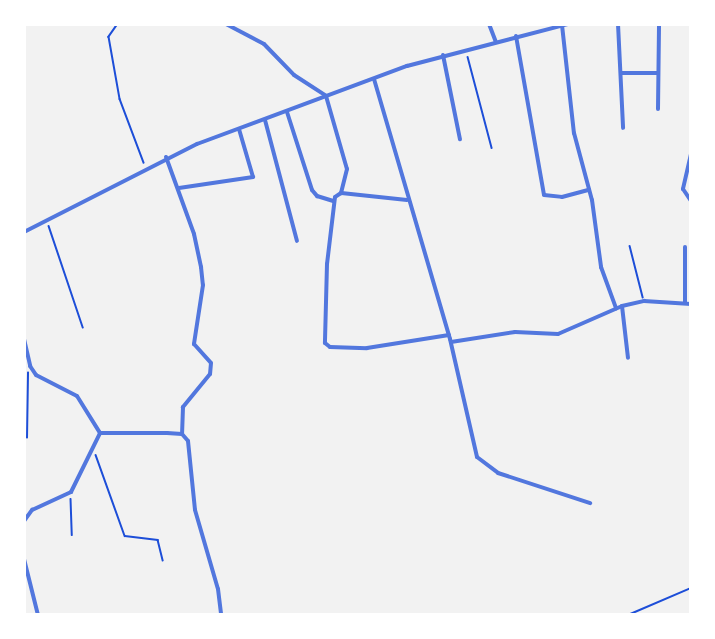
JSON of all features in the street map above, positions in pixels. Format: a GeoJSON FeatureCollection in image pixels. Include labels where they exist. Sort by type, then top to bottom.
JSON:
{"type":"FeatureCollection","features":[{"type":"Feature","properties":{"kind":"street"},"geometry":{"type":"LineString","coordinates":[[226,24],[264,44],[294,75],[326,96],[347,169],[341,193],[333,201],[326,273],[325,345],[367,348],[449,335]]}},
{"type":"Feature","properties":{"kind":"street"},"geometry":{"type":"LineString","coordinates":[[489,24],[496,42]]}},
{"type":"Feature","properties":{"kind":"street"},"geometry":{"type":"LineString","coordinates":[[24,232],[166,157],[239,129],[443,55],[568,24]]}},
{"type":"Feature","properties":{"kind":"street"},"geometry":{"type":"LineString","coordinates":[[618,24],[623,128]]}},
{"type":"Feature","properties":{"kind":"street"},"geometry":{"type":"LineString","coordinates":[[658,109],[659,24]]}},
{"type":"Feature","properties":{"kind":"street"},"geometry":{"type":"LineString","coordinates":[[562,25],[572,123],[589,189],[598,254],[616,308]]}},
{"type":"Feature","properties":{"kind":"street"},"geometry":{"type":"LineString","coordinates":[[516,36],[544,195],[562,197],[589,189]]}},
{"type":"Feature","properties":{"kind":"street"},"geometry":{"type":"LineString","coordinates":[[443,55],[460,139]]}},
{"type":"Feature","properties":{"kind":"street"},"geometry":{"type":"LineString","coordinates":[[621,73],[657,74]]}},
{"type":"Feature","properties":{"kind":"street"},"geometry":{"type":"LineString","coordinates":[[374,79],[407,200],[451,342],[471,441],[482,462],[526,484],[590,503]]}},
{"type":"Feature","properties":{"kind":"street"},"geometry":{"type":"LineString","coordinates":[[287,112],[312,190],[317,196],[333,201]]}},
{"type":"Feature","properties":{"kind":"street"},"geometry":{"type":"LineString","coordinates":[[265,120],[297,242]]}},
{"type":"Feature","properties":{"kind":"street"},"geometry":{"type":"LineString","coordinates":[[178,188],[253,177],[239,129]]}},
{"type":"Feature","properties":{"kind":"street"},"geometry":{"type":"LineString","coordinates":[[691,154],[683,189],[691,201]]}},
{"type":"Feature","properties":{"kind":"street"},"geometry":{"type":"LineString","coordinates":[[166,157],[194,234],[203,285],[192,336],[197,348],[211,363],[210,374],[183,407],[182,435],[191,448],[195,510],[218,589],[221,615]]}},
{"type":"Feature","properties":{"kind":"street"},"geometry":{"type":"LineString","coordinates":[[341,193],[407,200]]}},
{"type":"Feature","properties":{"kind":"street"},"geometry":{"type":"LineString","coordinates":[[685,247],[685,303]]}},
{"type":"Feature","properties":{"kind":"street"},"geometry":{"type":"LineString","coordinates":[[451,342],[515,332],[558,334],[616,308],[644,301],[691,304]]}},
{"type":"Feature","properties":{"kind":"street"},"geometry":{"type":"LineString","coordinates":[[622,306],[628,358]]}},
{"type":"Feature","properties":{"kind":"street"},"geometry":{"type":"LineString","coordinates":[[24,339],[30,366],[39,377],[82,401],[100,433],[94,451],[71,492],[32,510],[24,521]]}},
{"type":"Feature","properties":{"kind":"street"},"geometry":{"type":"LineString","coordinates":[[100,433],[182,435]]}},
{"type":"Feature","properties":{"kind":"street"},"geometry":{"type":"LineString","coordinates":[[24,559],[38,615]]}},
{"type":"Feature","properties":{"kind":"path"},"geometry":{"type":"LineString","coordinates":[[118,24],[109,37],[121,103],[146,167]]}},
{"type":"Feature","properties":{"kind":"path"},"geometry":{"type":"LineString","coordinates":[[466,49],[492,148]]}},
{"type":"Feature","properties":{"kind":"path"},"geometry":{"type":"LineString","coordinates":[[46,219],[83,327]]}},
{"type":"Feature","properties":{"kind":"path"},"geometry":{"type":"LineString","coordinates":[[630,246],[644,301]]}},
{"type":"Feature","properties":{"kind":"path"},"geometry":{"type":"LineString","coordinates":[[27,438],[30,366]]}},
{"type":"Feature","properties":{"kind":"path"},"geometry":{"type":"LineString","coordinates":[[94,451],[125,536],[158,540],[163,561]]}},
{"type":"Feature","properties":{"kind":"path"},"geometry":{"type":"LineString","coordinates":[[71,492],[72,535]]}},
{"type":"Feature","properties":{"kind":"path"},"geometry":{"type":"LineString","coordinates":[[628,615],[691,588]]}}]}
